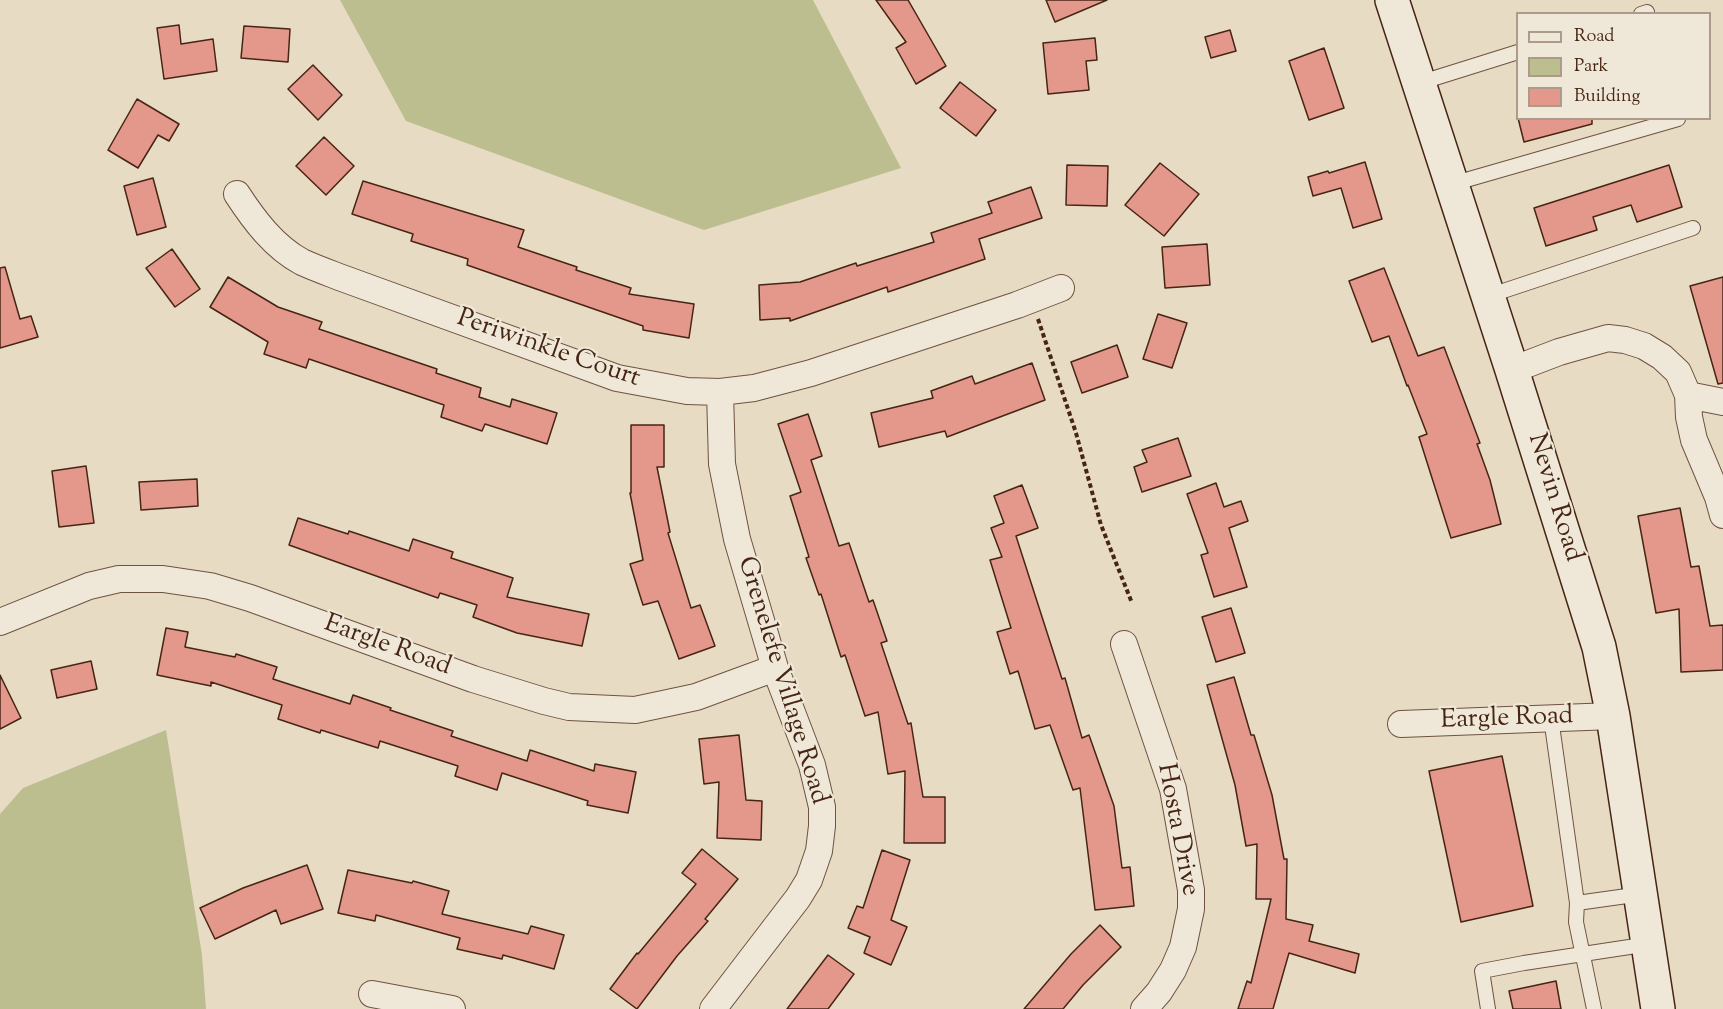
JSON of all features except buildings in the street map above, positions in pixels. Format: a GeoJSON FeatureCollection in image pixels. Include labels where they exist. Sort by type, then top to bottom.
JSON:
{"type":"FeatureCollection","features":[{"type":"Feature","properties":{"kind":"main road","name":"Nevin Road"},"geometry":{"type":"LineString","coordinates":[[1392,0],[1598,643],[1613,716],[1658,1009]]}},
{"type":"Feature","properties":{"kind":"street","name":"Periwinkle Court"},"geometry":{"type":"LineString","coordinates":[[237,194],[253,219],[280,248],[302,262],[617,378],[687,391],[720,392],[754,388],[811,373],[1017,305],[1061,288]]}},
{"type":"Feature","properties":{"kind":"street"},"geometry":{"type":"LineString","coordinates":[[1512,370],[1594,340],[1608,338],[1644,346],[1662,357],[1678,372],[1688,395],[1689,417],[1694,440],[1718,497],[1723,515]]}},
{"type":"Feature","properties":{"kind":"street","name":"Grenelefe Village Road"},"geometry":{"type":"LineString","coordinates":[[713,1009],[798,898],[809,880],[819,851],[822,826],[822,807],[812,765],[775,668],[737,539],[722,464],[720,392]]}},
{"type":"Feature","properties":{"kind":"street"},"geometry":{"type":"LineString","coordinates":[[1688,395],[1723,402]]}},
{"type":"Feature","properties":{"kind":"street","name":"Eargle Road"},"geometry":{"type":"LineString","coordinates":[[0,622],[89,586],[119,579],[163,579],[210,586],[250,598],[473,679],[569,707],[635,710],[696,698],[775,668]]}},
{"type":"Feature","properties":{"kind":"street","name":"Hosta Drive"},"geometry":{"type":"LineString","coordinates":[[1124,644],[1173,789],[1191,890],[1191,909],[1183,947],[1168,977],[1144,1009]]}},
{"type":"Feature","properties":{"kind":"street","name":"Eargle Road"},"geometry":{"type":"LineString","coordinates":[[1401,724],[1613,716]]}},
{"type":"Feature","properties":{"kind":"street"},"geometry":{"type":"LineString","coordinates":[[372,994],[452,1009]]}},
{"type":"Feature","properties":{"kind":"lane"},"geometry":{"type":"LineString","coordinates":[[1419,83],[1516,53]]}},
{"type":"Feature","properties":{"kind":"lane"},"geometry":{"type":"LineString","coordinates":[[1452,184],[1675,120]]}},
{"type":"Feature","properties":{"kind":"lane"},"geometry":{"type":"LineString","coordinates":[[1488,296],[1693,228]]}},
{"type":"Feature","properties":{"kind":"lane"},"geometry":{"type":"LineString","coordinates":[[1551,718],[1577,903],[1576,921],[1594,1009]]}},
{"type":"Feature","properties":{"kind":"lane"},"geometry":{"type":"LineString","coordinates":[[1577,903],[1641,894]]}},
{"type":"Feature","properties":{"kind":"lane"},"geometry":{"type":"LineString","coordinates":[[1488,1009],[1482,971],[1648,944]]}},
{"type":"Feature","properties":{"kind":"path"},"geometry":{"type":"LineString","coordinates":[[1036,314],[1076,433],[1101,525],[1132,603]]}},
{"type":"Feature","properties":{"kind":"green space"},"geometry":{"type":"Polygon","coordinates":[[[340,0],[813,0],[901,168],[704,230],[406,121],[340,0]]]}},
{"type":"Feature","properties":{"kind":"green space"},"geometry":{"type":"Polygon","coordinates":[[[166,730],[202,955],[206,1009],[0,1009],[0,814],[23,788],[166,730]]]}}]}
